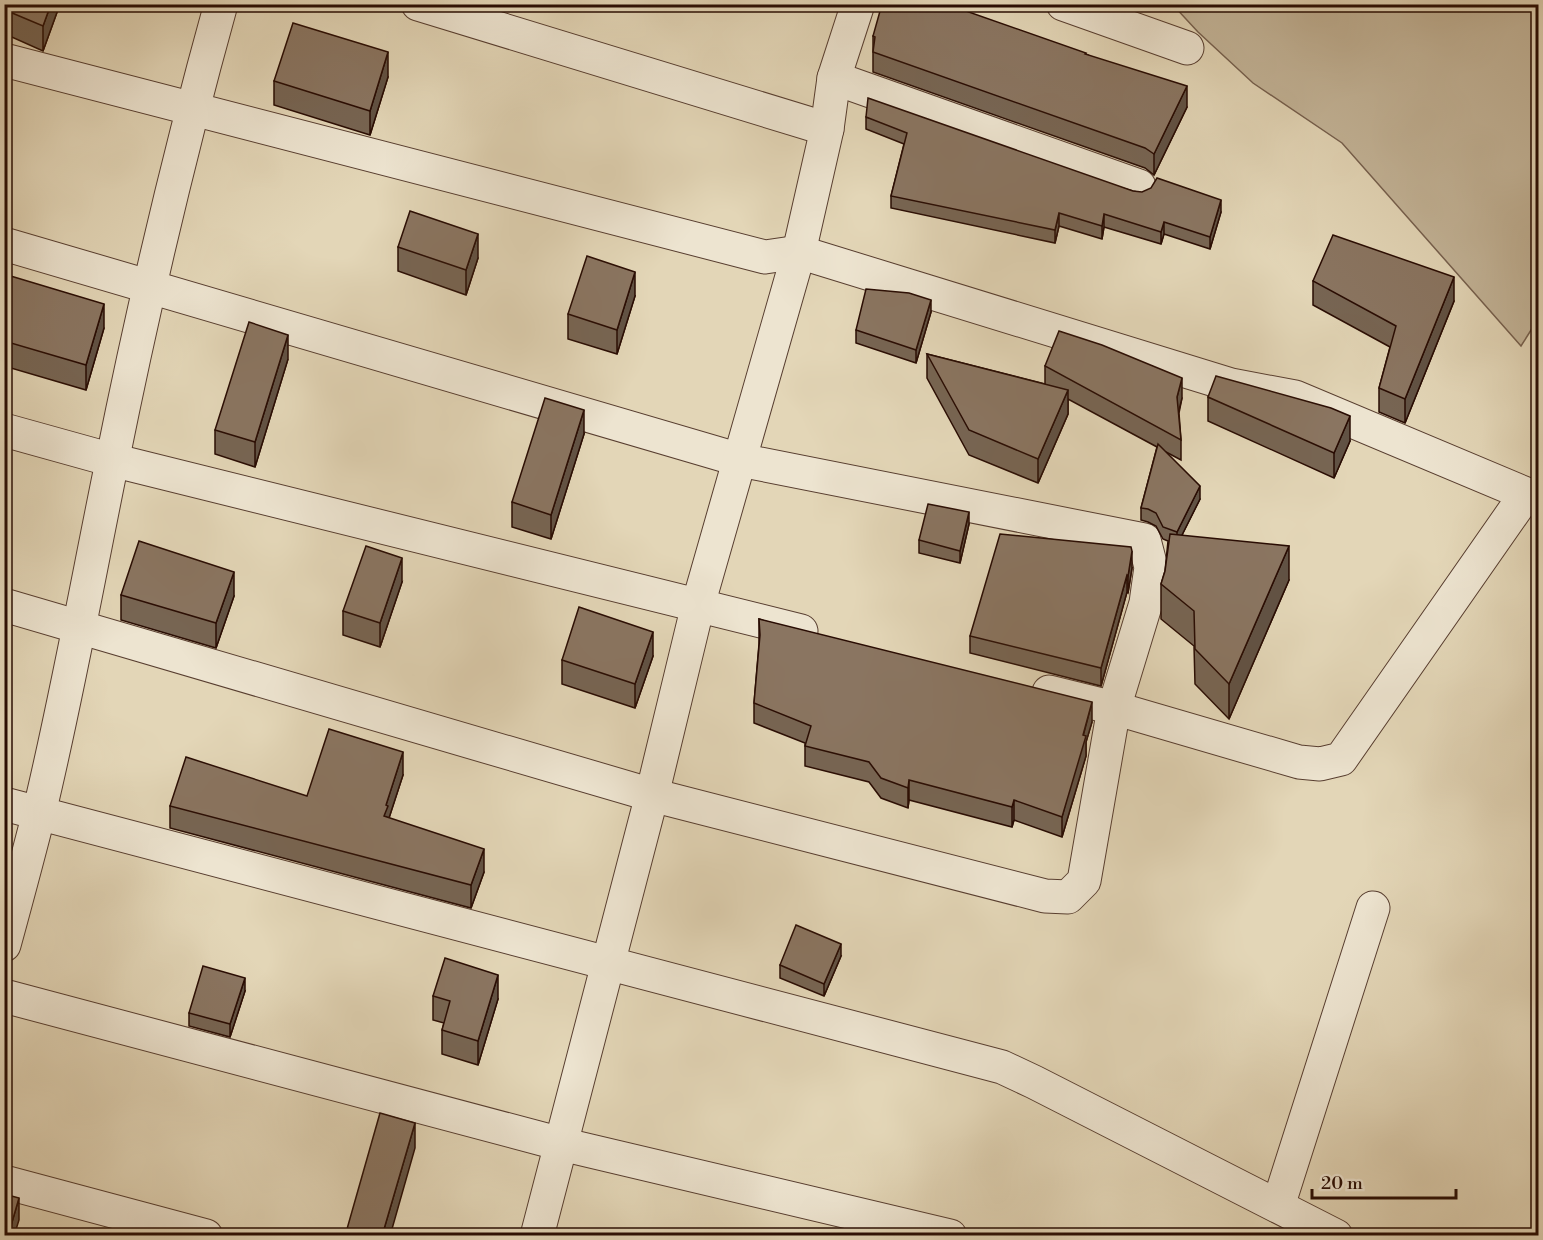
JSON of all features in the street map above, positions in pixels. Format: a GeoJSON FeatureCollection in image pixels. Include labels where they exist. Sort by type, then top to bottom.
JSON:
{"type":"FeatureCollection","features":[{"type":"Feature","properties":{"kind":"street"},"geometry":{"type":"LineString","coordinates":[[4,945],[39,813],[150,287],[192,109],[221,4]]}},
{"type":"Feature","properties":{"kind":"street"},"geometry":{"type":"LineString","coordinates":[[418,4],[827,129]]}},
{"type":"Feature","properties":{"kind":"street"},"geometry":{"type":"LineString","coordinates":[[537,1236],[652,795],[698,605],[799,252],[827,129],[834,78],[858,4]]}},
{"type":"Feature","properties":{"kind":"street"},"geometry":{"type":"LineString","coordinates":[[1063,4],[1187,48]]}},
{"type":"Feature","properties":{"kind":"street"},"geometry":{"type":"LineString","coordinates":[[4,60],[765,257],[799,252],[1231,385],[1295,397],[1532,498],[1341,759],[1320,764],[1299,762],[1114,708],[1022,685]]}},
{"type":"Feature","properties":{"kind":"street"},"geometry":{"type":"LineString","coordinates":[[834,78],[1138,186]]}},
{"type":"Feature","properties":{"kind":"street"},"geometry":{"type":"LineString","coordinates":[[4,244],[740,460],[1144,540],[1151,567],[1146,603],[1114,708],[1084,881],[1068,897],[1046,896],[652,795],[4,605]]}},
{"type":"Feature","properties":{"kind":"street"},"geometry":{"type":"LineString","coordinates":[[4,430],[112,460],[825,636]]}},
{"type":"Feature","properties":{"kind":"street"},"geometry":{"type":"LineString","coordinates":[[4,804],[1002,1067],[1336,1236]]}},
{"type":"Feature","properties":{"kind":"street"},"geometry":{"type":"LineString","coordinates":[[1278,1206],[1373,908]]}},
{"type":"Feature","properties":{"kind":"street"},"geometry":{"type":"LineString","coordinates":[[4,996],[561,1144],[950,1236]]}},
{"type":"Feature","properties":{"kind":"street"},"geometry":{"type":"LineString","coordinates":[[4,1182],[206,1236]]}},
{"type":"Feature","properties":{"kind":"shaded area"},"geometry":{"type":"Polygon","coordinates":[[[1173,5],[1538,5],[1538,319],[1521,346],[1342,143],[1253,83],[1198,32],[1173,5]]]}},
{"type":"Feature","properties":{"kind":"building"},"geometry":{"type":"Polygon","coordinates":[[[7,4],[51,4],[43,26],[5,10],[7,4]]]}},
{"type":"Feature","properties":{"kind":"building"},"geometry":{"type":"Polygon","coordinates":[[[882,4],[946,4],[1085,54],[1187,86],[1154,154],[1145,148],[873,52],[875,37],[873,36],[882,4]]]}},
{"type":"Feature","properties":{"kind":"building"},"geometry":{"type":"Polygon","coordinates":[[[293,23],[388,52],[370,111],[274,81],[293,23]]]}},
{"type":"Feature","properties":{"kind":"building"},"geometry":{"type":"Polygon","coordinates":[[[868,98],[1133,191],[1142,192],[1151,188],[1157,178],[1221,200],[1210,237],[1164,222],[1161,232],[1104,214],[1102,226],[1059,213],[1055,230],[891,196],[907,133],[866,117],[868,98]]]}},
{"type":"Feature","properties":{"kind":"building"},"geometry":{"type":"Polygon","coordinates":[[[410,211],[478,234],[466,270],[398,247],[410,211]]]}},
{"type":"Feature","properties":{"kind":"building"},"geometry":{"type":"Polygon","coordinates":[[[1333,235],[1454,277],[1405,399],[1379,388],[1396,326],[1313,281],[1333,235]]]}},
{"type":"Feature","properties":{"kind":"building"},"geometry":{"type":"Polygon","coordinates":[[[587,256],[635,272],[617,330],[568,314],[587,256]]]}},
{"type":"Feature","properties":{"kind":"building"},"geometry":{"type":"Polygon","coordinates":[[[4,274],[104,304],[86,365],[4,341],[4,274]]]}},
{"type":"Feature","properties":{"kind":"building"},"geometry":{"type":"Polygon","coordinates":[[[866,289],[909,293],[931,300],[916,350],[856,330],[866,289]]]}},
{"type":"Feature","properties":{"kind":"building"},"geometry":{"type":"Polygon","coordinates":[[[249,322],[288,335],[255,442],[215,430],[249,322]]]}},
{"type":"Feature","properties":{"kind":"building"},"geometry":{"type":"Polygon","coordinates":[[[1059,331],[1102,345],[1182,378],[1177,397],[1181,440],[1045,366],[1059,331]]]}},
{"type":"Feature","properties":{"kind":"building"},"geometry":{"type":"Polygon","coordinates":[[[927,354],[1068,390],[1038,459],[969,430],[927,354]]]}},
{"type":"Feature","properties":{"kind":"building"},"geometry":{"type":"Polygon","coordinates":[[[1216,376],[1331,408],[1350,416],[1334,453],[1208,397],[1216,376]]]}},
{"type":"Feature","properties":{"kind":"building"},"geometry":{"type":"Polygon","coordinates":[[[545,398],[584,410],[551,515],[512,502],[545,398]]]}},
{"type":"Feature","properties":{"kind":"building"},"geometry":{"type":"Polygon","coordinates":[[[1158,444],[1200,486],[1177,532],[1163,527],[1156,513],[1141,508],[1158,444]]]}},
{"type":"Feature","properties":{"kind":"building"},"geometry":{"type":"Polygon","coordinates":[[[928,504],[969,512],[960,551],[919,540],[928,504]]]}},
{"type":"Feature","properties":{"kind":"building"},"geometry":{"type":"Polygon","coordinates":[[[1000,534],[1131,547],[1128,576],[1101,668],[970,636],[1000,534]]]}},
{"type":"Feature","properties":{"kind":"building"},"geometry":{"type":"Polygon","coordinates":[[[1170,534],[1289,546],[1229,684],[1195,649],[1194,611],[1161,584],[1170,534]]]}},
{"type":"Feature","properties":{"kind":"building"},"geometry":{"type":"Polygon","coordinates":[[[139,541],[234,572],[216,623],[121,595],[139,541]]]}},
{"type":"Feature","properties":{"kind":"building"},"geometry":{"type":"Polygon","coordinates":[[[366,546],[402,558],[380,623],[343,611],[366,546]]]}},
{"type":"Feature","properties":{"kind":"building"},"geometry":{"type":"Polygon","coordinates":[[[579,607],[653,632],[635,684],[562,660],[579,607]]]}},
{"type":"Feature","properties":{"kind":"building"},"geometry":{"type":"Polygon","coordinates":[[[759,619],[1092,702],[1083,735],[1086,736],[1062,817],[1014,800],[1012,807],[909,780],[908,788],[881,778],[869,762],[805,746],[811,726],[754,703],[760,635],[759,619]]]}},
{"type":"Feature","properties":{"kind":"building"},"geometry":{"type":"Polygon","coordinates":[[[329,729],[403,752],[384,816],[484,849],[471,885],[170,806],[186,757],[307,796],[329,729]]]}},
{"type":"Feature","properties":{"kind":"building"},"geometry":{"type":"Polygon","coordinates":[[[796,925],[841,944],[824,984],[780,965],[796,925]]]}},
{"type":"Feature","properties":{"kind":"building"},"geometry":{"type":"Polygon","coordinates":[[[445,958],[498,975],[478,1041],[442,1030],[450,1001],[433,996],[445,958]]]}},
{"type":"Feature","properties":{"kind":"building"},"geometry":{"type":"Polygon","coordinates":[[[203,966],[245,978],[230,1024],[189,1013],[203,966]]]}},
{"type":"Feature","properties":{"kind":"building"},"geometry":{"type":"Polygon","coordinates":[[[380,1113],[415,1123],[382,1236],[345,1236],[380,1113]]]}},
{"type":"Feature","properties":{"kind":"building"},"geometry":{"type":"Polygon","coordinates":[[[4,1194],[19,1198],[8,1236],[4,1236],[4,1194]]]}}]}
